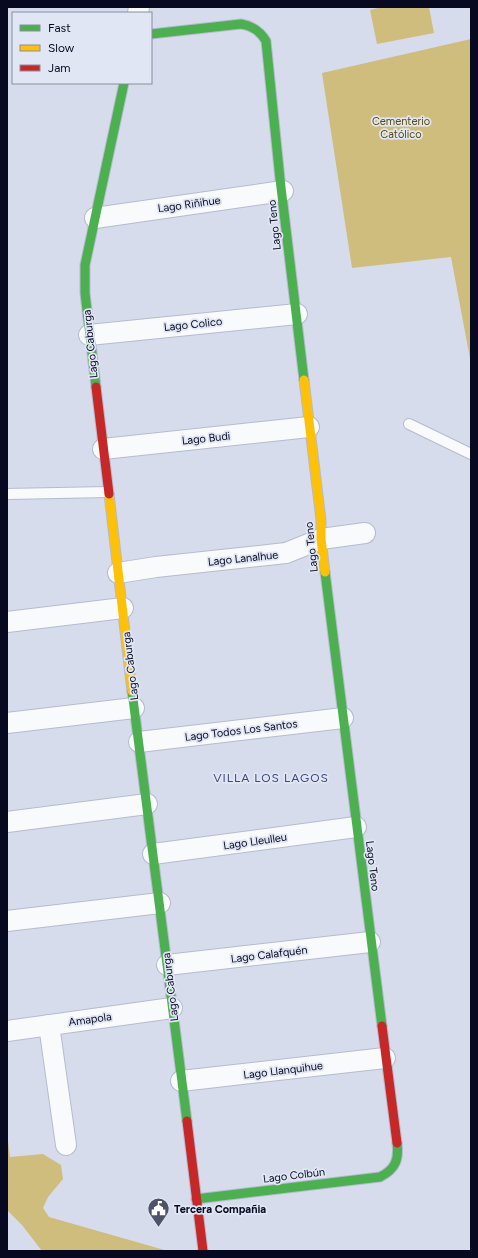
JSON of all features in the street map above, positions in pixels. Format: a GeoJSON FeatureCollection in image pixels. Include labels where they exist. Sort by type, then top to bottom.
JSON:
{"type":"FeatureCollection","features":[{"type":"Feature","properties":{"kind":"street","name":"Lago Teno"},"geometry":{"type":"LineString","coordinates":[[152,34],[236,24],[251,26],[258,31],[266,41],[321,539],[370,942],[398,1154],[397,1160],[391,1170]]}},
{"type":"Feature","properties":{"kind":"street","name":"Lago Caburga"},"geometry":{"type":"LineString","coordinates":[[124,84],[85,266],[84,279],[89,335],[134,708],[160,903],[203,1251]]}},
{"type":"Feature","properties":{"kind":"street","name":"Lago Riñihue"},"geometry":{"type":"LineString","coordinates":[[95,218],[283,191]]}},
{"type":"Feature","properties":{"kind":"street","name":"Lago Colico"},"geometry":{"type":"LineString","coordinates":[[89,335],[297,314]]}},
{"type":"Feature","properties":{"kind":"street","name":"Lago Budi"},"geometry":{"type":"LineString","coordinates":[[103,449],[309,427]]}},
{"type":"Feature","properties":{"kind":"street","name":"Lago Lanalhue"},"geometry":{"type":"LineString","coordinates":[[118,572],[286,553],[321,539],[366,534]]}},
{"type":"Feature","properties":{"kind":"street"},"geometry":{"type":"LineString","coordinates":[[7,622],[123,608]]}},
{"type":"Feature","properties":{"kind":"street"},"geometry":{"type":"LineString","coordinates":[[7,723],[134,708]]}},
{"type":"Feature","properties":{"kind":"street","name":"Lago Todos Los Santos"},"geometry":{"type":"LineString","coordinates":[[139,742],[343,718]]}},
{"type":"Feature","properties":{"kind":"street"},"geometry":{"type":"LineString","coordinates":[[7,822],[147,804]]}},
{"type":"Feature","properties":{"kind":"street","name":"Lago Lleulleu"},"geometry":{"type":"LineString","coordinates":[[153,854],[356,827]]}},
{"type":"Feature","properties":{"kind":"street"},"geometry":{"type":"LineString","coordinates":[[7,921],[160,903]]}},
{"type":"Feature","properties":{"kind":"street","name":"Lago Calafquén"},"geometry":{"type":"LineString","coordinates":[[167,965],[370,942]]}},
{"type":"Feature","properties":{"kind":"street","name":"Amapola"},"geometry":{"type":"LineString","coordinates":[[7,1031],[172,1008]]}},
{"type":"Feature","properties":{"kind":"street"},"geometry":{"type":"LineString","coordinates":[[49,1025],[66,1145]]}},
{"type":"Feature","properties":{"kind":"street","name":"Lago Llanquihue"},"geometry":{"type":"LineString","coordinates":[[181,1081],[385,1058]]}},
{"type":"Feature","properties":{"kind":"street","name":"Lago Colbún"},"geometry":{"type":"LineString","coordinates":[[196,1199],[380,1177],[391,1170]]}},
{"type":"Feature","properties":{"kind":"lane"},"geometry":{"type":"LineString","coordinates":[[409,424],[471,454]]}},
{"type":"Feature","properties":{"kind":"lane"},"geometry":{"type":"LineString","coordinates":[[7,494],[108,492]]}},
{"type":"Feature","properties":{"kind":"green space"},"geometry":{"type":"Polygon","coordinates":[[[382,7],[429,7],[434,33],[377,44],[370,10],[382,7]]]}},
{"type":"Feature","properties":{"kind":"green space","name":"Cementerio Católico"},"geometry":{"type":"Polygon","coordinates":[[[471,39],[471,364],[451,257],[352,268],[322,73],[471,39]]]}},
{"type":"Feature","properties":{"kind":"green space"},"geometry":{"type":"Polygon","coordinates":[[[7,1133],[10,1157],[43,1154],[61,1165],[63,1179],[48,1197],[43,1208],[49,1217],[168,1251],[42,1251],[22,1225],[7,1210],[7,1133]]]}},
{"type":"Feature","properties":{"kind":"traffic: fast"},"geometry":{"type":"LineString","coordinates":[[152,34],[241,24],[256,30],[266,41],[280,179],[304,380]]}},
{"type":"Feature","properties":{"kind":"traffic: fast"},"geometry":{"type":"LineString","coordinates":[[96,387],[85,293],[85,265],[124,84]]}},
{"type":"Feature","properties":{"kind":"traffic: fast"},"geometry":{"type":"LineString","coordinates":[[325,572],[382,1026]]}},
{"type":"Feature","properties":{"kind":"traffic: fast"},"geometry":{"type":"LineString","coordinates":[[132,691],[187,1121]]}},
{"type":"Feature","properties":{"kind":"traffic: fast"},"geometry":{"type":"LineString","coordinates":[[196,1199],[380,1177],[390,1171],[393,1167],[397,1159],[397,1143]]}},
{"type":"Feature","properties":{"kind":"traffic: slow"},"geometry":{"type":"LineString","coordinates":[[304,380],[321,520],[321,539],[325,572]]}},
{"type":"Feature","properties":{"kind":"traffic: slow"},"geometry":{"type":"LineString","coordinates":[[109,494],[132,691]]}},
{"type":"Feature","properties":{"kind":"traffic: jam"},"geometry":{"type":"LineString","coordinates":[[96,387],[109,494]]}},
{"type":"Feature","properties":{"kind":"traffic: jam"},"geometry":{"type":"LineString","coordinates":[[382,1026],[397,1143]]}},
{"type":"Feature","properties":{"kind":"traffic: jam"},"geometry":{"type":"LineString","coordinates":[[187,1121],[203,1251]]}},
{"type":"Feature","properties":{"kind":"place","name":"Tercera Compañia"},"geometry":{"type":"Point","coordinates":[159,1228]}},
{"type":"Feature","properties":{"kind":"district","name":"VILLA LOS LAGOS"},"geometry":{"type":"Point","coordinates":[271,778]}}]}
